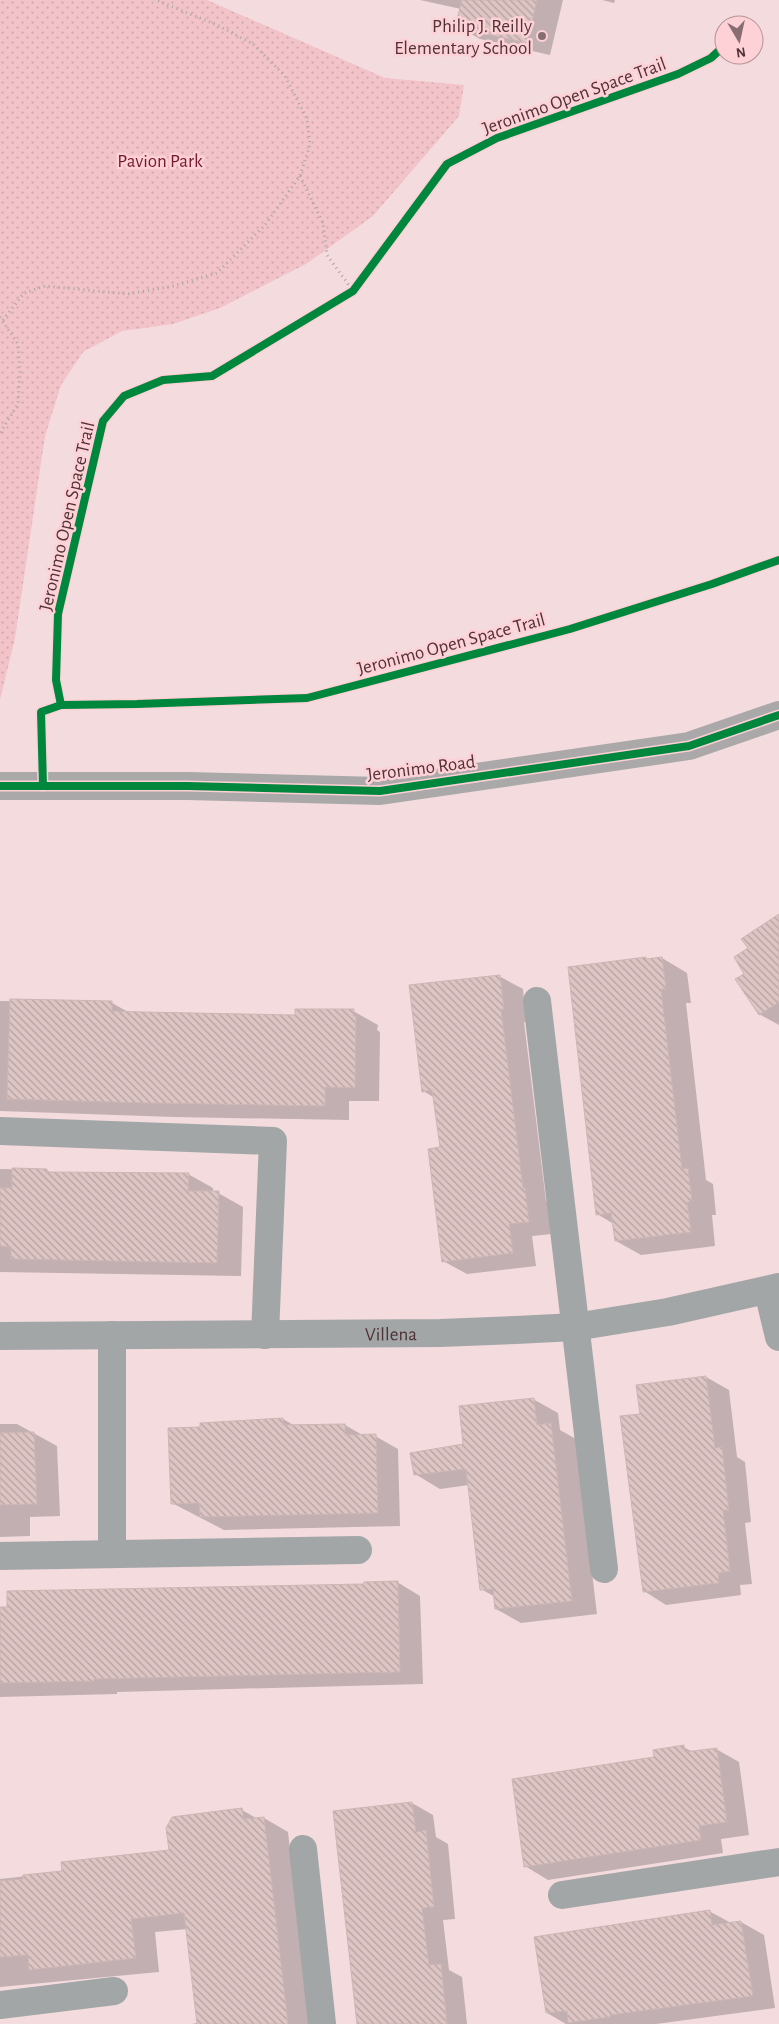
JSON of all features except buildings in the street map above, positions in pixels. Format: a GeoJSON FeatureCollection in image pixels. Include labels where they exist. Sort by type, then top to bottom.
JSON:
{"type":"FeatureCollection","features":[{"type":"Feature","properties":{"kind":"main road","name":"Jeronimo Road"},"geometry":{"type":"LineString","coordinates":[[0,786],[188,786],[380,791],[688,746],[779,715]]}},
{"type":"Feature","properties":{"kind":"street"},"geometry":{"type":"LineString","coordinates":[[537,1001],[604,1569]]}},
{"type":"Feature","properties":{"kind":"street"},"geometry":{"type":"LineString","coordinates":[[0,1131],[272,1141],[265,1335]]}},
{"type":"Feature","properties":{"kind":"street"},"geometry":{"type":"LineString","coordinates":[[773,1289],[779,1337]]}},
{"type":"Feature","properties":{"kind":"street","name":"Villena"},"geometry":{"type":"LineString","coordinates":[[0,1336],[440,1333],[575,1327],[668,1312],[773,1289]]}},
{"type":"Feature","properties":{"kind":"street"},"geometry":{"type":"LineString","coordinates":[[112,1335],[112,1554]]}},
{"type":"Feature","properties":{"kind":"street"},"geometry":{"type":"LineString","coordinates":[[0,1556],[358,1550]]}},
{"type":"Feature","properties":{"kind":"street"},"geometry":{"type":"LineString","coordinates":[[303,1850],[322,2024]]}},
{"type":"Feature","properties":{"kind":"street"},"geometry":{"type":"LineString","coordinates":[[562,1895],[779,1862]]}},
{"type":"Feature","properties":{"kind":"street"},"geometry":{"type":"LineString","coordinates":[[0,2005],[114,1991]]}},
{"type":"Feature","properties":{"kind":"path"},"geometry":{"type":"LineString","coordinates":[[0,433],[18,404],[20,371],[18,344],[2,318],[24,293],[44,286],[128,294],[174,286],[217,273],[265,225],[300,176],[310,145],[308,120],[285,76],[253,44],[217,25],[156,0]]}},
{"type":"Feature","properties":{"kind":"path"},"geometry":{"type":"LineString","coordinates":[[300,176],[323,222],[327,255],[353,291]]}},
{"type":"Feature","properties":{"kind":"path"},"geometry":{"type":"LineString","coordinates":[[344,296],[353,291],[358,284]]}},
{"type":"Feature","properties":{"kind":"green space","name":"Pavion Park"},"geometry":{"type":"Polygon","coordinates":[[[0,0],[207,0],[385,78],[464,85],[459,116],[373,216],[306,264],[220,308],[173,324],[122,331],[83,352],[61,385],[45,436],[15,638],[0,700],[0,0]]]}},
{"type":"Feature","properties":{"kind":"cycle path","name":"Jeronimo Open Space Trail"},"geometry":{"type":"LineString","coordinates":[[714,55],[678,74],[497,138],[447,164],[353,291],[212,376],[163,380],[124,396],[103,421],[58,614],[56,680],[61,705],[307,698],[570,629],[712,584],[779,560]]}},
{"type":"Feature","properties":{"kind":"cycle path"},"geometry":{"type":"LineString","coordinates":[[43,786],[41,712],[61,705]]}},
{"type":"Feature","properties":{"kind":"cycle path"},"geometry":{"type":"LineString","coordinates":[[0,786],[188,786],[380,791],[689,746],[779,715]]}},
{"type":"Feature","properties":{"kind":"place","name":"Philip J. Reilly Elementary School"},"geometry":{"type":"Point","coordinates":[542,36]}}]}
